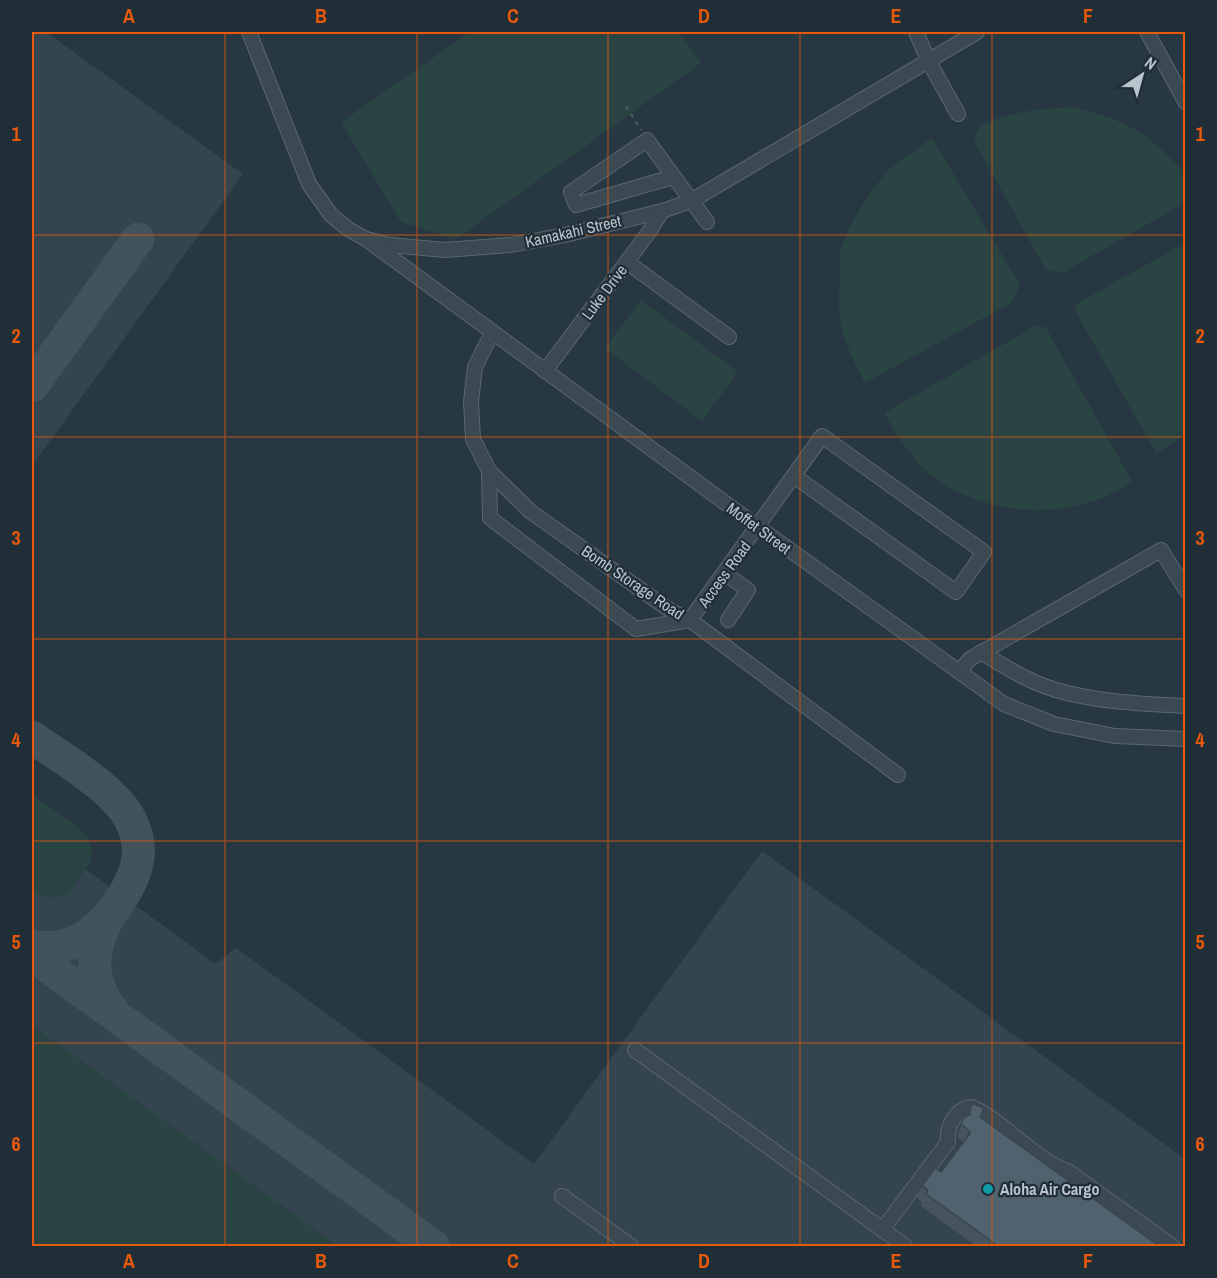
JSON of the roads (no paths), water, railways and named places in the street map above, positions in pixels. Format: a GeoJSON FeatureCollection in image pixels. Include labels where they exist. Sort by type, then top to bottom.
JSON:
{"type":"FeatureCollection","features":[{"type":"Feature","properties":{"kind":"street","name":"Kamakahi Street"},"geometry":{"type":"LineString","coordinates":[[249,32],[309,184],[331,215],[348,229],[366,239],[390,245],[445,250],[511,245],[565,235],[662,211],[691,201],[977,32]]}},
{"type":"Feature","properties":{"kind":"street"},"geometry":{"type":"LineString","coordinates":[[916,32],[929,62],[958,114]]}},
{"type":"Feature","properties":{"kind":"street"},"geometry":{"type":"LineString","coordinates":[[1147,32],[1185,103]]}},
{"type":"Feature","properties":{"kind":"street"},"geometry":{"type":"LineString","coordinates":[[673,177],[576,204],[571,192],[647,140],[707,222]]}},
{"type":"Feature","properties":{"kind":"street","name":"Luke Drive"},"geometry":{"type":"LineString","coordinates":[[545,371],[627,262],[662,211]]}},
{"type":"Feature","properties":{"kind":"street","name":"Moffet Street"},"geometry":{"type":"LineString","coordinates":[[366,239],[758,527],[1004,704],[1054,724],[1115,736],[1185,739]]}},
{"type":"Feature","properties":{"kind":"street"},"geometry":{"type":"LineString","coordinates":[[627,262],[729,337]]}},
{"type":"Feature","properties":{"kind":"street","name":"Bomb Storage Road"},"geometry":{"type":"LineString","coordinates":[[492,333],[475,367],[471,402],[473,439],[489,471],[531,512],[671,611],[690,620],[898,775]]}},
{"type":"Feature","properties":{"kind":"street","name":"Access Road"},"geometry":{"type":"LineString","coordinates":[[690,620],[822,436],[984,552],[956,592],[794,476]]}},
{"type":"Feature","properties":{"kind":"street"},"geometry":{"type":"LineString","coordinates":[[489,471],[490,518],[636,629],[690,620]]}},
{"type":"Feature","properties":{"kind":"street"},"geometry":{"type":"LineString","coordinates":[[959,672],[970,659],[981,652],[1161,550],[1185,590]]}},
{"type":"Feature","properties":{"kind":"street"},"geometry":{"type":"LineString","coordinates":[[724,573],[748,590],[728,620]]}},
{"type":"Feature","properties":{"kind":"street"},"geometry":{"type":"LineString","coordinates":[[981,652],[1016,673],[1055,690],[1109,701],[1185,706]]}},
{"type":"Feature","properties":{"kind":"street"},"geometry":{"type":"LineString","coordinates":[[635,1050],[905,1246]]}},
{"type":"Feature","properties":{"kind":"street"},"geometry":{"type":"LineString","coordinates":[[882,1230],[948,1142],[948,1127],[961,1110],[972,1107],[1053,1166],[1069,1172],[1172,1246]]}},
{"type":"Feature","properties":{"kind":"street"},"geometry":{"type":"LineString","coordinates":[[562,1196],[631,1246]]}},
{"type":"Feature","properties":{"kind":"place","name":"Aloha Air Cargo"},"geometry":{"type":"Point","coordinates":[988,1189]}}]}
